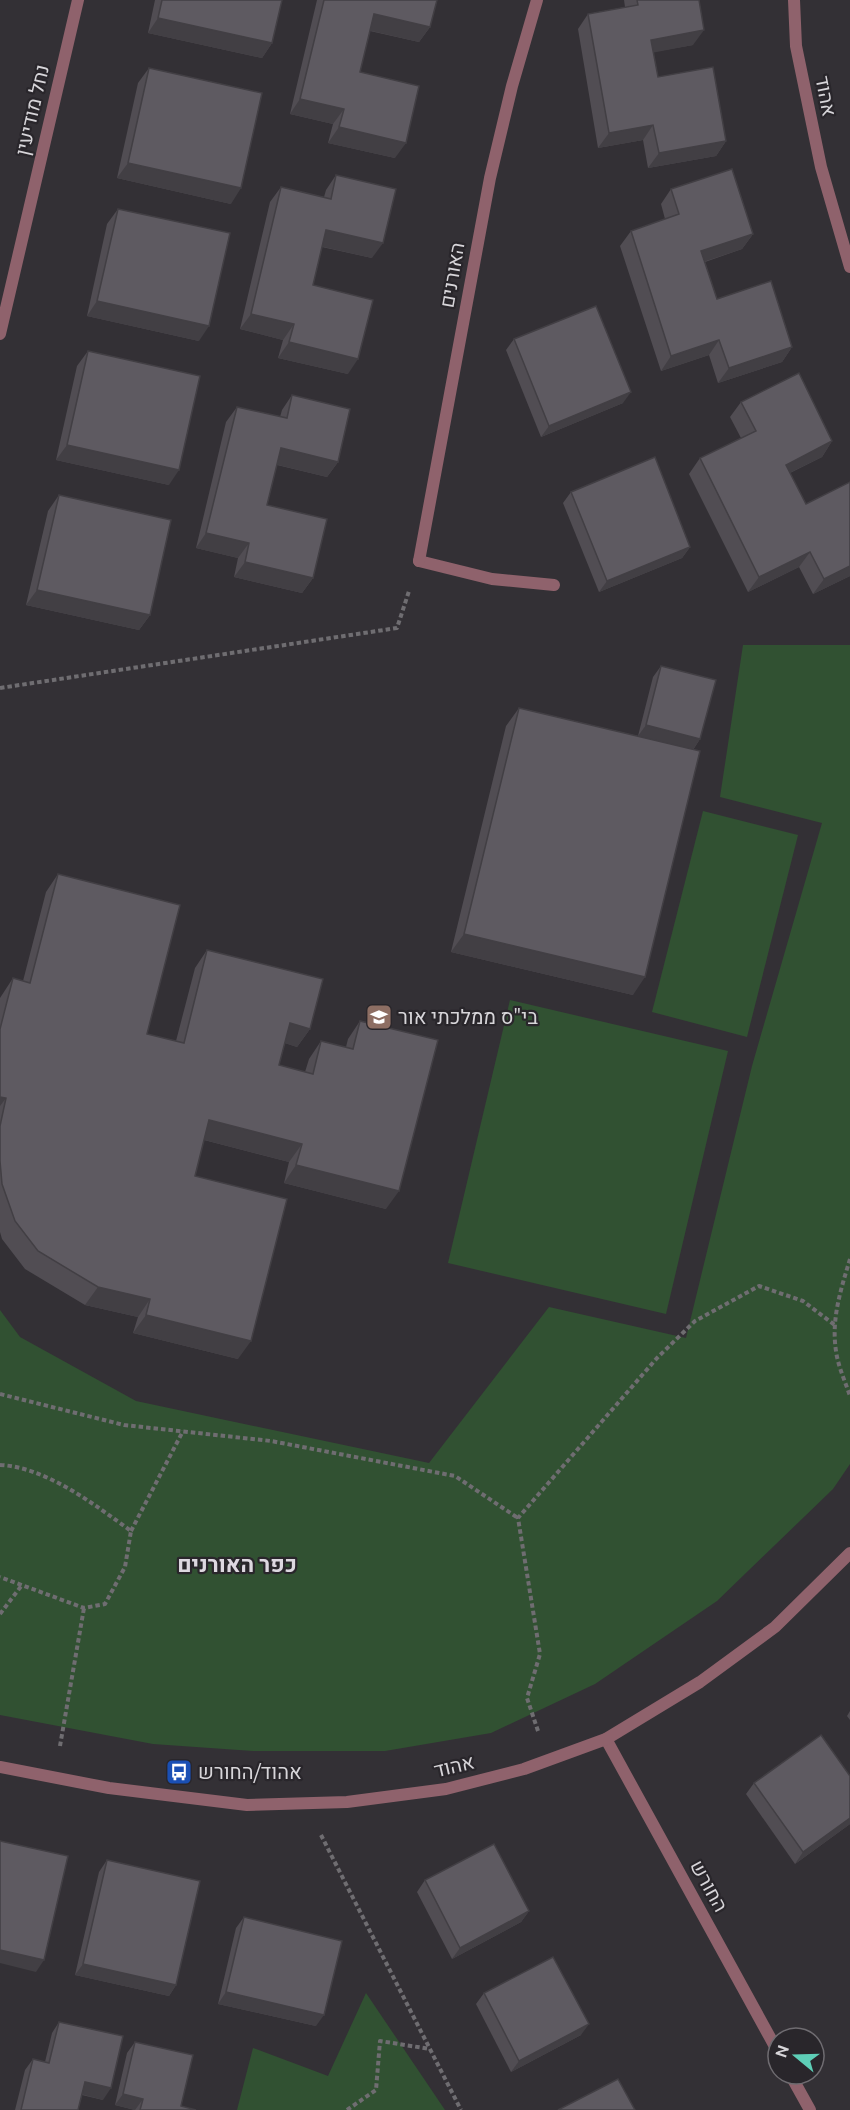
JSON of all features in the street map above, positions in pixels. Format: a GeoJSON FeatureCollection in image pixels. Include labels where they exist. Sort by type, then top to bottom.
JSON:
{"type":"FeatureCollection","features":[{"type":"Feature","properties":{"kind":"street","name":"נחל מודיעין"},"geometry":{"type":"LineString","coordinates":[[0,334],[78,0]]}},
{"type":"Feature","properties":{"kind":"street","name":"האורנים"},"geometry":{"type":"LineString","coordinates":[[419,561],[489,178],[537,0]]}},
{"type":"Feature","properties":{"kind":"street","name":"אהוד"},"geometry":{"type":"LineString","coordinates":[[794,0],[796,46],[820,167],[850,267]]}},
{"type":"Feature","properties":{"kind":"street"},"geometry":{"type":"LineString","coordinates":[[419,561],[492,579],[554,585]]}},
{"type":"Feature","properties":{"kind":"street","name":"אהוד"},"geometry":{"type":"LineString","coordinates":[[0,1767],[109,1788],[247,1805],[347,1802],[446,1789],[524,1769],[606,1739],[700,1682],[775,1627],[850,1553]]}},
{"type":"Feature","properties":{"kind":"street","name":"החורש"},"geometry":{"type":"LineString","coordinates":[[606,1739],[766,2030]]}},
{"type":"Feature","properties":{"kind":"street"},"geometry":{"type":"LineString","coordinates":[[797,2086],[810,2110]]}},
{"type":"Feature","properties":{"kind":"path"},"geometry":{"type":"LineString","coordinates":[[0,688],[397,628],[419,561]]}},
{"type":"Feature","properties":{"kind":"path"},"geometry":{"type":"LineString","coordinates":[[850,1259],[836,1304],[836,1351],[850,1396]]}},
{"type":"Feature","properties":{"kind":"path"},"geometry":{"type":"LineString","coordinates":[[518,1518],[657,1358],[695,1321],[759,1286],[803,1301],[836,1326]]}},
{"type":"Feature","properties":{"kind":"path"},"geometry":{"type":"LineString","coordinates":[[0,1394],[124,1425],[271,1441],[455,1476],[518,1518],[540,1654],[527,1698],[547,1760]]}},
{"type":"Feature","properties":{"kind":"path"},"geometry":{"type":"LineString","coordinates":[[0,1577],[84,1608],[105,1604],[125,1567],[131,1531],[183,1431]]}},
{"type":"Feature","properties":{"kind":"path"},"geometry":{"type":"LineString","coordinates":[[0,1465],[16,1466],[77,1492],[131,1531]]}},
{"type":"Feature","properties":{"kind":"path"},"geometry":{"type":"LineString","coordinates":[[0,1614],[22,1585]]}},
{"type":"Feature","properties":{"kind":"path"},"geometry":{"type":"LineString","coordinates":[[54,1778],[84,1608]]}},
{"type":"Feature","properties":{"kind":"path"},"geometry":{"type":"LineString","coordinates":[[305,1803],[461,2110]]}},
{"type":"Feature","properties":{"kind":"path"},"geometry":{"type":"LineString","coordinates":[[347,2110],[376,2090],[380,2041],[430,2049]]}},
{"type":"Feature","properties":{"kind":"green space"},"geometry":{"type":"Polygon","coordinates":[[[743,645],[850,645],[850,1464],[833,1489],[717,1601],[595,1684],[491,1733],[385,1751],[253,1751],[153,1744],[0,1715],[0,1310],[20,1337],[136,1401],[429,1463],[549,1307],[686,1338],[752,1066],[822,823],[720,797],[743,645]]]}},
{"type":"Feature","properties":{"kind":"green space"},"geometry":{"type":"Polygon","coordinates":[[[703,811],[798,835],[747,1037],[652,1012],[703,811]]]}},
{"type":"Feature","properties":{"kind":"green space"},"geometry":{"type":"Polygon","coordinates":[[[510,1000],[728,1051],[666,1314],[448,1263],[510,1000]]]}},
{"type":"Feature","properties":{"kind":"green space"},"geometry":{"type":"Polygon","coordinates":[[[366,1993],[445,2110],[237,2110],[253,2048],[328,2076],[366,1993]]]}},
{"type":"Feature","properties":{"kind":"building"},"geometry":{"type":"Polygon","coordinates":[[[162,0],[282,0],[272,43],[158,18],[162,0]]]}},
{"type":"Feature","properties":{"kind":"building"},"geometry":{"type":"Polygon","coordinates":[[[324,0],[437,0],[430,27],[374,14],[360,72],[419,86],[406,143],[339,127],[344,109],[300,99],[324,0]]]}},
{"type":"Feature","properties":{"kind":"building"},"geometry":{"type":"Polygon","coordinates":[[[637,0],[699,0],[704,30],[651,40],[658,77],[713,67],[726,141],[659,153],[653,125],[609,133],[588,14],[638,5],[637,0]]]}},
{"type":"Feature","properties":{"kind":"building"},"geometry":{"type":"Polygon","coordinates":[[[149,68],[262,93],[241,188],[128,163],[149,68]]]}},
{"type":"Feature","properties":{"kind":"building"},"geometry":{"type":"Polygon","coordinates":[[[732,169],[753,234],[701,251],[717,299],[771,281],[792,347],[729,368],[719,340],[671,356],[631,231],[679,214],[671,189],[732,169]]]}},
{"type":"Feature","properties":{"kind":"building"},"geometry":{"type":"Polygon","coordinates":[[[336,175],[396,189],[383,243],[326,230],[313,285],[373,300],[358,359],[289,342],[294,324],[251,314],[281,187],[331,199],[336,175]]]}},
{"type":"Feature","properties":{"kind":"building"},"geometry":{"type":"Polygon","coordinates":[[[118,209],[230,233],[209,326],[97,301],[118,209]]]}},
{"type":"Feature","properties":{"kind":"building"},"geometry":{"type":"Polygon","coordinates":[[[596,306],[631,392],[549,426],[514,339],[596,306]]]}},
{"type":"Feature","properties":{"kind":"building"},"geometry":{"type":"Polygon","coordinates":[[[88,351],[200,376],[179,470],[67,445],[88,351]]]}},
{"type":"Feature","properties":{"kind":"building"},"geometry":{"type":"Polygon","coordinates":[[[799,373],[832,441],[786,465],[806,504],[850,482],[850,566],[824,579],[810,552],[759,577],[700,458],[756,431],[741,402],[799,373]]]}},
{"type":"Feature","properties":{"kind":"building"},"geometry":{"type":"Polygon","coordinates":[[[292,395],[350,409],[338,462],[281,448],[267,505],[327,519],[313,578],[245,562],[249,543],[206,533],[237,407],[287,418],[292,395]]]}},
{"type":"Feature","properties":{"kind":"building"},"geometry":{"type":"Polygon","coordinates":[[[655,457],[690,547],[607,581],[571,492],[655,457]]]}},
{"type":"Feature","properties":{"kind":"building"},"geometry":{"type":"Polygon","coordinates":[[[59,495],[171,520],[150,615],[37,590],[59,495]]]}},
{"type":"Feature","properties":{"kind":"building"},"geometry":{"type":"Polygon","coordinates":[[[661,666],[716,680],[700,739],[646,725],[661,666]]]}},
{"type":"Feature","properties":{"kind":"building"},"geometry":{"type":"Polygon","coordinates":[[[519,708],[700,751],[645,977],[464,934],[519,708]]]}},
{"type":"Feature","properties":{"kind":"building"},"geometry":{"type":"Polygon","coordinates":[[[58,874],[180,905],[147,1034],[184,1043],[207,950],[323,979],[310,1029],[290,1023],[279,1065],[313,1074],[321,1041],[353,1049],[360,1021],[438,1040],[399,1191],[296,1165],[302,1144],[209,1120],[195,1176],[287,1199],[251,1341],[146,1315],[150,1299],[98,1287],[38,1251],[15,1221],[2,1184],[0,1161],[0,1126],[6,1098],[0,1097],[0,1029],[13,978],[30,983],[58,874]]]}},
{"type":"Feature","properties":{"kind":"building"},"geometry":{"type":"Polygon","coordinates":[[[821,1735],[850,1776],[850,1818],[803,1852],[754,1783],[821,1735]]]}},
{"type":"Feature","properties":{"kind":"building"},"geometry":{"type":"Polygon","coordinates":[[[0,1841],[68,1856],[44,1960],[0,1950],[0,1841]]]}},
{"type":"Feature","properties":{"kind":"building"},"geometry":{"type":"Polygon","coordinates":[[[494,1844],[529,1911],[460,1948],[425,1880],[494,1844]]]}},
{"type":"Feature","properties":{"kind":"building"},"geometry":{"type":"Polygon","coordinates":[[[107,1860],[200,1881],[176,1985],[83,1964],[107,1860]]]}},
{"type":"Feature","properties":{"kind":"building"},"geometry":{"type":"Polygon","coordinates":[[[244,1917],[342,1941],[324,2015],[226,1992],[244,1917]]]}},
{"type":"Feature","properties":{"kind":"building"},"geometry":{"type":"Polygon","coordinates":[[[553,1957],[589,2024],[519,2061],[484,1993],[553,1957]]]}},
{"type":"Feature","properties":{"kind":"building"},"geometry":{"type":"Polygon","coordinates":[[[59,2022],[123,2036],[111,2088],[85,2082],[78,2110],[21,2110],[33,2059],[49,2063],[59,2022]]]}},
{"type":"Feature","properties":{"kind":"building"},"geometry":{"type":"Polygon","coordinates":[[[135,2042],[193,2055],[181,2106],[196,2110],[140,2110],[143,2099],[123,2094],[135,2042]]]}},
{"type":"Feature","properties":{"kind":"building"},"geometry":{"type":"Polygon","coordinates":[[[618,2079],[635,2110],[558,2110],[618,2079]]]}},
{"type":"Feature","properties":{"kind":"place","name":"בי\"ס ממלכתי אור"},"geometry":{"type":"Point","coordinates":[379,1017]}},
{"type":"Feature","properties":{"kind":"place","name":"אהוד/החורש"},"geometry":{"type":"Point","coordinates":[179,1772]}},
{"type":"Feature","properties":{"kind":"district","name":"כפר האורנים"},"geometry":{"type":"Point","coordinates":[237,1564]}}]}
